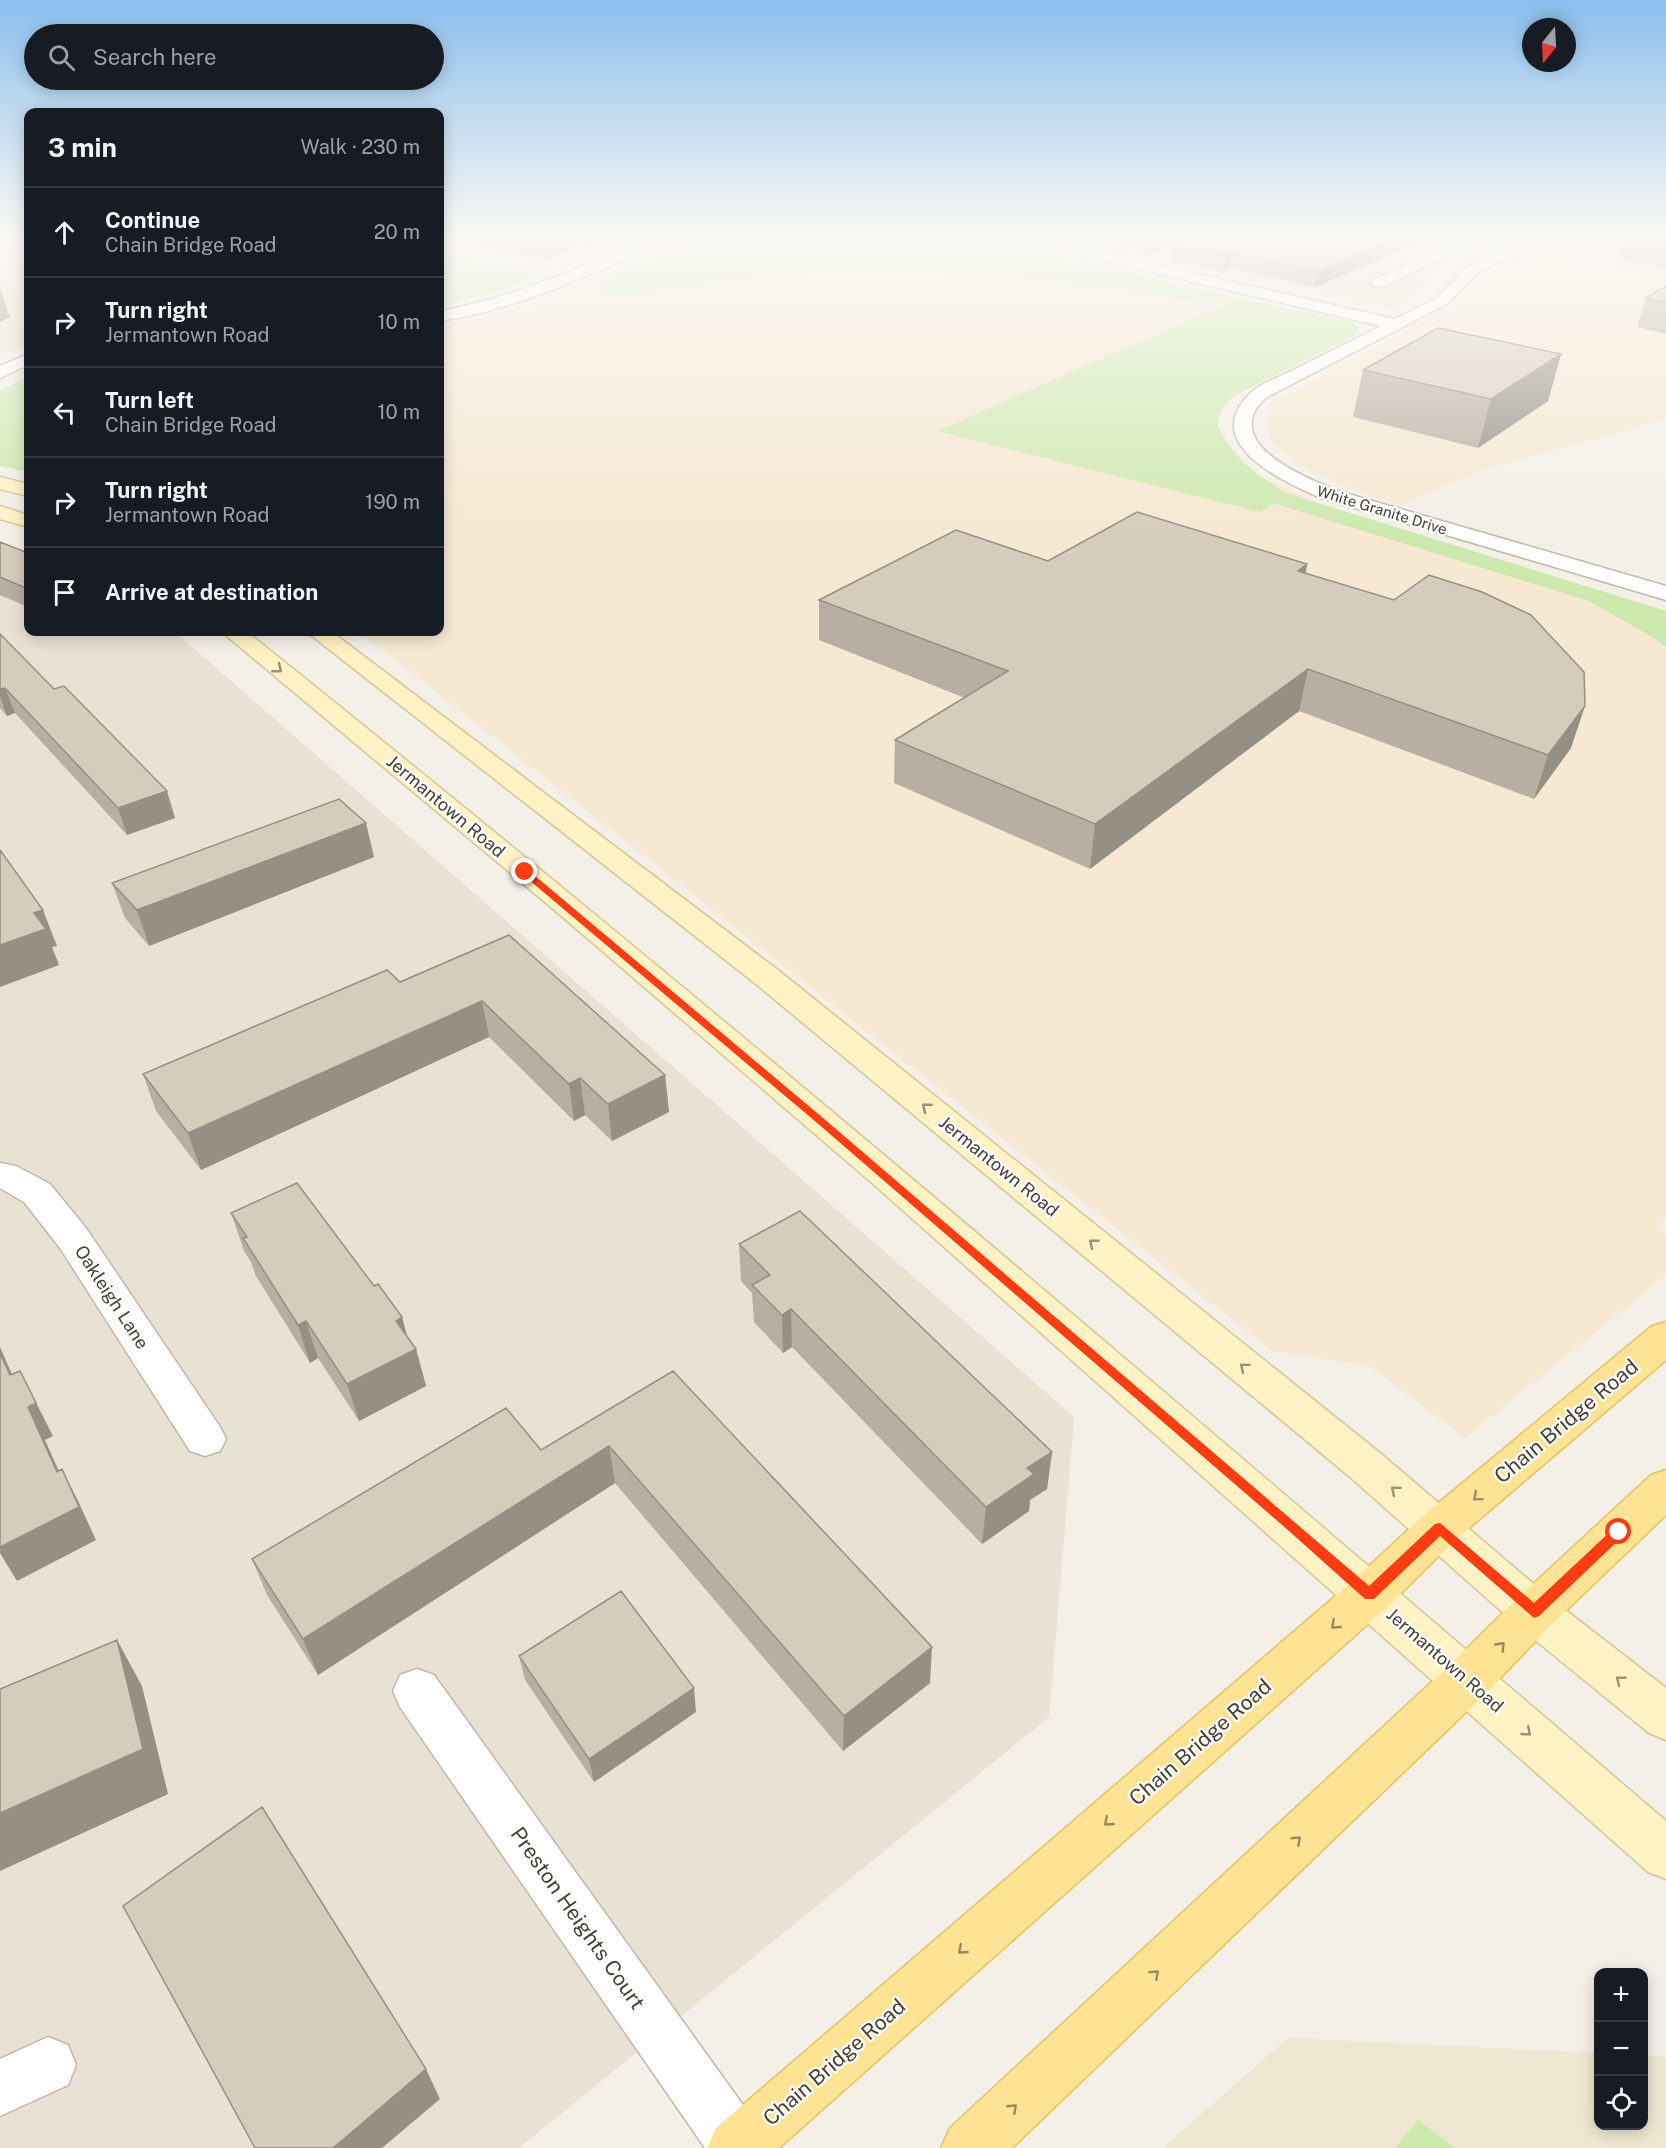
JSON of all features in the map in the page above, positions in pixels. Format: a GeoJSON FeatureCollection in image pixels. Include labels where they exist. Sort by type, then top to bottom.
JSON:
{"type":"FeatureCollection","features":[{"type":"Feature","properties":{"kind":"main road"},"geometry":{"type":"LineString","coordinates":[[0,483],[24,489]]}},
{"type":"Feature","properties":{"kind":"main road"},"geometry":{"type":"LineString","coordinates":[[0,512],[24,520]]}},
{"type":"Feature","properties":{"kind":"main road","name":"Jermantown Road"},"geometry":{"type":"LineString","coordinates":[[238,636],[408,773],[780,1087],[1294,1527],[1666,1854]]}},
{"type":"Feature","properties":{"kind":"main road","name":"Jermantown Road"},"geometry":{"type":"LineString","coordinates":[[323,636],[767,976],[1440,1528],[1534,1612],[1666,1717]]}},
{"type":"Feature","properties":{"kind":"main road","name":"Chain Bridge Road"},"geometry":{"type":"LineString","coordinates":[[737,2147],[1370,1595],[1440,1528],[1666,1337]]}},
{"type":"Feature","properties":{"kind":"main road"},"geometry":{"type":"LineString","coordinates":[[970,2148],[1468,1679],[1534,1612],[1666,1488]]}},
{"type":"Feature","properties":{"kind":"street","name":"White Granite Drive"},"geometry":{"type":"LineString","coordinates":[[1379,334],[1275,385],[1252,400],[1243,414],[1242,423],[1246,439],[1270,465],[1286,475],[1347,501],[1666,593]]}},
{"type":"Feature","properties":{"kind":"street"},"geometry":{"type":"LineString","coordinates":[[0,373],[24,361]]}},
{"type":"Feature","properties":{"kind":"street","name":"Oakleigh Lane"},"geometry":{"type":"LineString","coordinates":[[0,1175],[37,1193],[73,1238],[205,1439]]}},
{"type":"Feature","properties":{"kind":"street","name":"Preston Heights Court"},"geometry":{"type":"LineString","coordinates":[[417,1691],[737,2147]]}},
{"type":"Feature","properties":{"kind":"street"},"geometry":{"type":"LineString","coordinates":[[0,2088],[48,2065]]}},
{"type":"Feature","properties":{"kind":"shaded area"},"geometry":{"type":"Polygon","coordinates":[[[0,334],[24,334],[24,346],[0,355],[0,334]]]}},
{"type":"Feature","properties":{"kind":"shaded area"},"geometry":{"type":"Polygon","coordinates":[[[444,334],[1318,334],[1217,400],[1213,432],[1248,471],[1345,516],[1666,611],[1666,1220],[1656,1227],[1666,1234],[1666,1275],[1465,1438],[1369,1366],[1272,1351],[365,636],[444,636],[444,334]]]}},
{"type":"Feature","properties":{"kind":"shaded area"},"geometry":{"type":"Polygon","coordinates":[[[1399,334],[1666,334],[1666,417],[1637,428],[1487,468],[1400,505],[1356,491],[1307,469],[1270,441],[1268,405],[1399,334]]]}},
{"type":"Feature","properties":{"kind":"shaded area"},"geometry":{"type":"Polygon","coordinates":[[[0,542],[24,551],[24,636],[180,636],[1074,1417],[1049,1717],[519,2148],[0,2148],[0,542]]]}},
{"type":"Feature","properties":{"kind":"shaded area"},"geometry":{"type":"Polygon","coordinates":[[[1288,2038],[1594,2053],[1594,2130],[1648,2130],[1648,2055],[1666,2057],[1666,2148],[1163,2148],[1288,2038]]]}},
{"type":"Feature","properties":{"kind":"green space"},"geometry":{"type":"Polygon","coordinates":[[[1157,334],[1355,334],[1232,397],[1221,411],[1217,424],[1238,456],[1254,471],[1286,493],[1666,611],[1666,647],[1589,601],[1273,503],[1261,512],[937,431],[1157,334]]]}},
{"type":"Feature","properties":{"kind":"green space"},"geometry":{"type":"Polygon","coordinates":[[[24,378],[24,471],[0,466],[0,391],[24,378]]]}},
{"type":"Feature","properties":{"kind":"green space"},"geometry":{"type":"Polygon","coordinates":[[[1418,2120],[1455,2148],[1395,2148],[1418,2120]]]}},
{"type":"Feature","properties":{"kind":"building"},"geometry":{"type":"Polygon","coordinates":[[[1427,334],[1468,334],[1561,354],[1491,399],[1363,370],[1427,334]]]}},
{"type":"Feature","properties":{"kind":"building"},"geometry":{"type":"Polygon","coordinates":[[[1137,512],[1307,564],[1298,571],[1394,600],[1429,575],[1482,592],[1531,615],[1584,672],[1585,706],[1548,755],[1308,669],[1095,824],[895,740],[1008,671],[819,600],[956,530],[1048,561],[1137,512]]]}},
{"type":"Feature","properties":{"kind":"building"},"geometry":{"type":"Polygon","coordinates":[[[0,542],[24,551],[24,587],[0,577],[0,542]]]}},
{"type":"Feature","properties":{"kind":"building"},"geometry":{"type":"Polygon","coordinates":[[[0,634],[54,689],[64,686],[167,791],[118,808],[5,688],[0,689],[0,634]]]}},
{"type":"Feature","properties":{"kind":"building"},"geometry":{"type":"Polygon","coordinates":[[[339,799],[366,823],[137,910],[112,883],[339,799]]]}},
{"type":"Feature","properties":{"kind":"building"},"geometry":{"type":"Polygon","coordinates":[[[0,850],[43,910],[34,913],[46,929],[0,945],[0,850]]]}},
{"type":"Feature","properties":{"kind":"building"},"geometry":{"type":"Polygon","coordinates":[[[509,935],[665,1075],[608,1104],[580,1078],[569,1084],[482,1001],[188,1133],[143,1074],[387,970],[400,982],[509,935]]]}},
{"type":"Feature","properties":{"kind":"building"},"geometry":{"type":"Polygon","coordinates":[[[297,1183],[374,1286],[378,1284],[402,1317],[396,1321],[416,1349],[347,1384],[306,1321],[298,1325],[243,1238],[247,1237],[231,1213],[297,1183]]]}},
{"type":"Feature","properties":{"kind":"building"},"geometry":{"type":"Polygon","coordinates":[[[800,1211],[1052,1452],[1027,1468],[1034,1474],[986,1507],[791,1309],[782,1315],[752,1285],[770,1275],[739,1244],[800,1211]]]}},
{"type":"Feature","properties":{"kind":"building"},"geometry":{"type":"Polygon","coordinates":[[[0,1353],[10,1375],[20,1371],[36,1403],[28,1407],[57,1472],[62,1469],[79,1507],[0,1547],[0,1353]]]}},
{"type":"Feature","properties":{"kind":"building"},"geometry":{"type":"Polygon","coordinates":[[[673,1371],[932,1647],[844,1716],[609,1446],[303,1639],[252,1559],[506,1408],[541,1450],[673,1371]]]}},
{"type":"Feature","properties":{"kind":"building"},"geometry":{"type":"Polygon","coordinates":[[[621,1591],[694,1688],[589,1759],[519,1656],[621,1591]]]}},
{"type":"Feature","properties":{"kind":"building"},"geometry":{"type":"Polygon","coordinates":[[[117,1640],[143,1749],[0,1813],[0,1689],[117,1640]]]}},
{"type":"Feature","properties":{"kind":"building"},"geometry":{"type":"Polygon","coordinates":[[[262,1807],[426,2069],[333,2148],[255,2148],[123,1906],[262,1807]]]}},
{"type":"Feature","properties":{"kind":"route"},"geometry":{"type":"LineString","coordinates":[[525,872],[819,1120],[1294,1527],[1370,1595],[1440,1528],[1534,1612],[1619,1532]]}}]}
